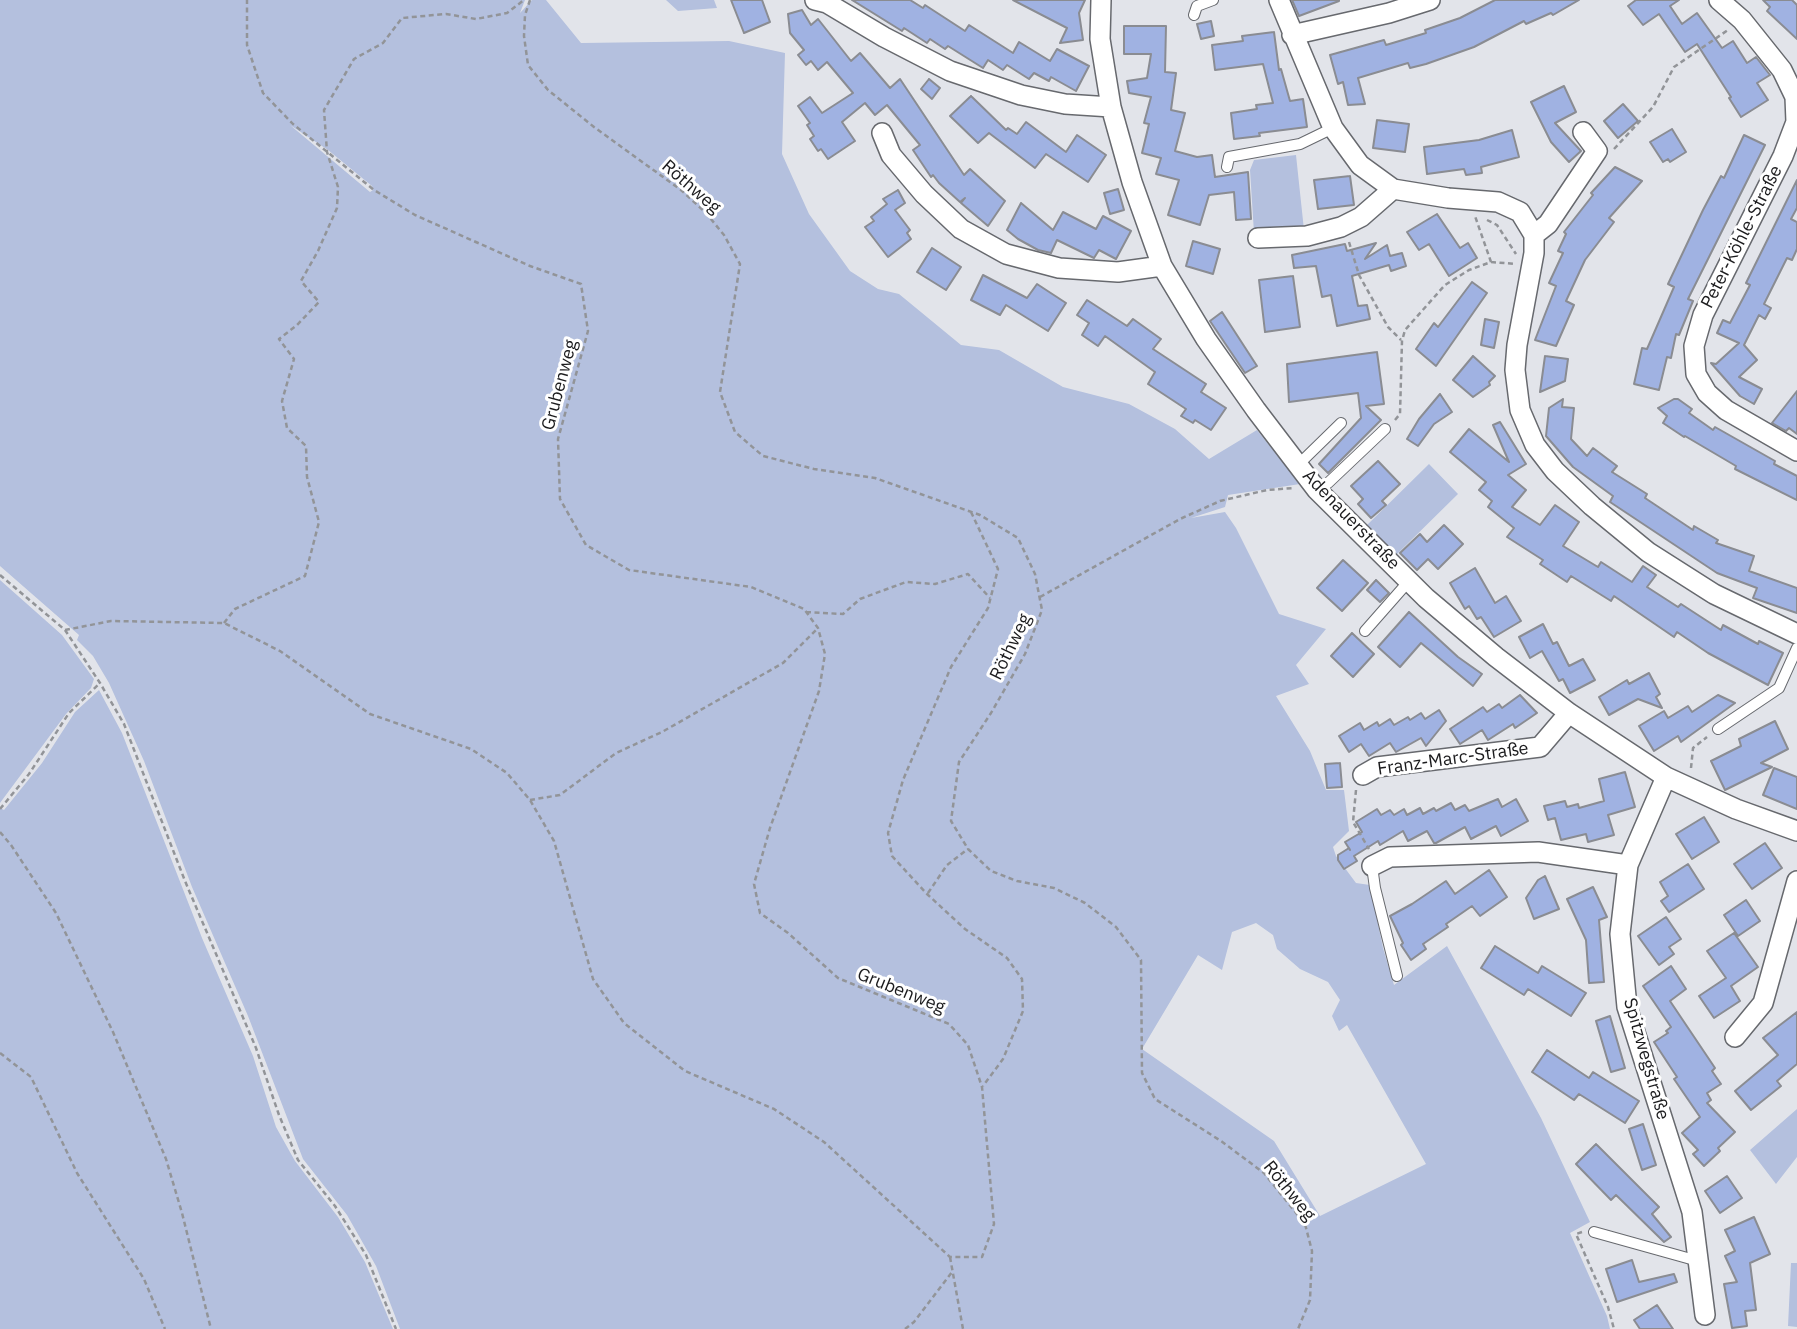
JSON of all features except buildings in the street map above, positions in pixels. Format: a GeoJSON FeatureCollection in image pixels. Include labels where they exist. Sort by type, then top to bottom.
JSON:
{"type":"FeatureCollection","features":[{"type":"Feature","properties":{"kind":"street"},"geometry":{"type":"LineString","coordinates":[[816,0],[827,3],[884,37],[950,71],[1021,95],[1065,104],[1111,107]]}},
{"type":"Feature","properties":{"kind":"street","name":"Adenauerstraße"},"geometry":{"type":"LineString","coordinates":[[1101,0],[1100,39],[1111,107],[1132,182],[1162,267],[1206,339],[1314,485],[1409,581],[1496,657],[1569,713],[1666,777],[1737,809],[1797,831]]}},
{"type":"Feature","properties":{"kind":"street"},"geometry":{"type":"LineString","coordinates":[[1279,0],[1333,128],[1360,164],[1393,189],[1448,198],[1498,202],[1520,212],[1534,235],[1535,253],[1517,345],[1515,370],[1520,410],[1535,445],[1555,471],[1648,552],[1714,594],[1797,634]]}},
{"type":"Feature","properties":{"kind":"street"},"geometry":{"type":"LineString","coordinates":[[1292,35],[1389,13],[1430,0]]}},
{"type":"Feature","properties":{"kind":"street","name":"Peter-Köhle-Straße"},"geometry":{"type":"LineString","coordinates":[[1719,0],[1742,20],[1782,70],[1795,97],[1796,122],[1790,140],[1703,315],[1694,346],[1696,374],[1707,393],[1726,410],[1797,450]]}},
{"type":"Feature","properties":{"kind":"street"},"geometry":{"type":"LineString","coordinates":[[1534,235],[1548,224],[1597,151],[1583,132]]}},
{"type":"Feature","properties":{"kind":"street"},"geometry":{"type":"LineString","coordinates":[[882,133],[891,155],[924,194],[961,229],[1006,254],[1059,268],[1118,272],[1162,267]]}},
{"type":"Feature","properties":{"kind":"street"},"geometry":{"type":"LineString","coordinates":[[1258,238],[1307,236],[1344,225],[1360,217],[1393,189]]}},
{"type":"Feature","properties":{"kind":"street","name":"Franz-Marc-Straße"},"geometry":{"type":"LineString","coordinates":[[1363,775],[1377,767],[1540,747],[1569,713]]}},
{"type":"Feature","properties":{"kind":"street","name":"Spitzwegstraße"},"geometry":{"type":"LineString","coordinates":[[1666,777],[1628,865],[1620,934],[1627,1007],[1692,1212],[1705,1315]]}},
{"type":"Feature","properties":{"kind":"street"},"geometry":{"type":"LineString","coordinates":[[1375,865],[1390,857],[1538,852],[1628,865]]}},
{"type":"Feature","properties":{"kind":"street"},"geometry":{"type":"LineString","coordinates":[[1735,1037],[1763,1003],[1797,881]]}},
{"type":"Feature","properties":{"kind":"lane"},"geometry":{"type":"LineString","coordinates":[[1195,15],[1197,6],[1213,0]]}},
{"type":"Feature","properties":{"kind":"lane"},"geometry":{"type":"LineString","coordinates":[[1227,167],[1229,158],[1300,144],[1333,128]]}},
{"type":"Feature","properties":{"kind":"lane"},"geometry":{"type":"LineString","coordinates":[[1298,465],[1341,423]]}},
{"type":"Feature","properties":{"kind":"lane"},"geometry":{"type":"LineString","coordinates":[[1314,485],[1328,483],[1385,429]]}},
{"type":"Feature","properties":{"kind":"lane"},"geometry":{"type":"LineString","coordinates":[[1365,631],[1409,581]]}},
{"type":"Feature","properties":{"kind":"lane"},"geometry":{"type":"LineString","coordinates":[[1718,729],[1779,688],[1797,648]]}},
{"type":"Feature","properties":{"kind":"lane"},"geometry":{"type":"LineString","coordinates":[[1375,865],[1375,888],[1397,976]]}},
{"type":"Feature","properties":{"kind":"lane"},"geometry":{"type":"LineString","coordinates":[[1594,1232],[1699,1262]]}},
{"type":"Feature","properties":{"kind":"path","name":"Grubenweg"},"geometry":{"type":"LineString","coordinates":[[247,0],[247,45],[264,93],[293,124],[374,190],[415,215],[530,266],[581,284],[588,331],[558,439],[560,499],[586,545],[629,570],[751,587],[804,609],[818,628],[825,654],[819,691],[770,828],[754,884],[760,913],[788,933],[838,978],[949,1024],[968,1045],[982,1087],[994,1224],[982,1258],[950,1257]]}},
{"type":"Feature","properties":{"kind":"path"},"geometry":{"type":"LineString","coordinates":[[224,623],[235,609],[305,576],[319,522],[307,477],[306,446],[287,428],[282,401],[294,359],[279,339],[297,325],[318,302],[301,281],[337,208],[338,187],[327,152],[324,110],[354,59],[383,43],[402,18],[446,14],[476,19],[507,13],[524,0]]}},
{"type":"Feature","properties":{"kind":"path","name":"Röthweg"},"geometry":{"type":"LineString","coordinates":[[530,0],[525,15],[524,36],[528,65],[548,90],[681,190],[706,213],[724,234],[740,264],[720,392],[735,432],[763,456],[814,469],[875,478],[971,512],[1018,538],[1035,573],[1042,610],[1025,654],[959,762],[951,821],[968,849],[992,871],[1017,881],[1054,888],[1085,903],[1116,927],[1141,960],[1142,1073],[1155,1099],[1264,1173],[1305,1224],[1312,1251],[1310,1300],[1298,1329]]}},
{"type":"Feature","properties":{"kind":"path"},"geometry":{"type":"LineString","coordinates":[[1597,151],[1613,150],[1653,107],[1674,67],[1742,20]]}},
{"type":"Feature","properties":{"kind":"path"},"geometry":{"type":"LineString","coordinates":[[1385,429],[1400,414],[1402,341],[1405,330],[1446,285],[1469,270],[1491,262],[1520,264],[1513,247],[1497,225],[1475,214],[1491,262]]}},
{"type":"Feature","properties":{"kind":"path"},"geometry":{"type":"LineString","coordinates":[[1344,225],[1359,275],[1388,327],[1402,341]]}},
{"type":"Feature","properties":{"kind":"path"},"geometry":{"type":"LineString","coordinates":[[1040,597],[1180,519],[1220,500],[1267,490],[1314,485]]}},
{"type":"Feature","properties":{"kind":"path"},"geometry":{"type":"LineString","coordinates":[[971,512],[998,569],[988,608],[951,667],[902,780],[888,833],[892,856],[927,894],[965,929],[1007,958],[1022,979],[1023,1011],[1003,1059],[982,1087]]}},
{"type":"Feature","properties":{"kind":"path"},"geometry":{"type":"LineString","coordinates":[[806,612],[843,614],[860,599],[906,582],[935,584],[968,574],[990,598]]}},
{"type":"Feature","properties":{"kind":"path"},"geometry":{"type":"LineString","coordinates":[[0,575],[65,631],[124,724],[185,881],[256,1048],[298,1160],[335,1206],[366,1255],[396,1329]]}},
{"type":"Feature","properties":{"kind":"path"},"geometry":{"type":"LineString","coordinates":[[65,631],[111,621],[224,623],[280,651],[370,714],[471,748],[507,773],[530,800],[554,841],[593,979],[624,1023],[685,1071],[774,1109],[824,1142],[950,1257],[963,1329]]}},
{"type":"Feature","properties":{"kind":"path"},"geometry":{"type":"LineString","coordinates":[[530,800],[561,795],[616,753],[662,732],[783,663],[818,628]]}},
{"type":"Feature","properties":{"kind":"path"},"geometry":{"type":"LineString","coordinates":[[0,809],[29,774],[69,713],[100,683]]}},
{"type":"Feature","properties":{"kind":"path"},"geometry":{"type":"LineString","coordinates":[[1689,788],[1693,748],[1718,729]]}},
{"type":"Feature","properties":{"kind":"path"},"geometry":{"type":"LineString","coordinates":[[1363,775],[1356,791],[1353,822],[1375,865]]}},
{"type":"Feature","properties":{"kind":"path"},"geometry":{"type":"LineString","coordinates":[[0,832],[55,913],[113,1032],[166,1159],[211,1329]]}},
{"type":"Feature","properties":{"kind":"path"},"geometry":{"type":"LineString","coordinates":[[927,894],[947,865],[968,849]]}},
{"type":"Feature","properties":{"kind":"path"},"geometry":{"type":"LineString","coordinates":[[0,1052],[31,1077],[77,1173],[144,1279],[165,1329]]}},
{"type":"Feature","properties":{"kind":"path"},"geometry":{"type":"LineString","coordinates":[[1594,1232],[1576,1234],[1608,1307],[1614,1329]]}},
{"type":"Feature","properties":{"kind":"path"},"geometry":{"type":"LineString","coordinates":[[905,1329],[914,1322],[952,1272]]}},
{"type":"Feature","properties":{"kind":"shaded area"},"geometry":{"type":"Polygon","coordinates":[[[0,0],[525,0],[520,13],[532,0],[546,0],[581,43],[729,41],[785,53],[782,154],[809,214],[850,271],[878,289],[899,294],[961,345],[999,350],[1063,387],[1129,404],[1175,429],[1209,459],[1257,430],[1300,484],[1228,495],[1225,507],[1191,518],[1225,512],[1236,528],[1279,614],[1326,629],[1296,665],[1309,684],[1276,696],[1310,751],[1326,790],[1344,790],[1349,831],[1333,847],[1336,856],[1356,883],[1370,885],[1394,985],[1447,946],[1541,1118],[1590,1222],[1570,1233],[1607,1316],[1610,1329],[400,1329],[376,1266],[347,1215],[303,1159],[248,1016],[192,887],[144,761],[109,683],[93,656],[77,640],[79,635],[0,566],[0,0]],[[290,125],[370,192],[373,190],[372,186],[328,150],[290,125]],[[1256,923],[1232,932],[1222,970],[1198,955],[1142,1049],[1274,1141],[1320,1216],[1426,1164],[1347,1025],[1339,1031],[1332,1016],[1340,1000],[1328,982],[1300,969],[1277,949],[1273,935],[1256,923]]]}},
{"type":"Feature","properties":{"kind":"shaded area"},"geometry":{"type":"Polygon","coordinates":[[[666,0],[714,0],[717,8],[678,11],[666,0]]]}},
{"type":"Feature","properties":{"kind":"shaded area"},"geometry":{"type":"Polygon","coordinates":[[[1296,155],[1304,230],[1254,233],[1250,170],[1254,160],[1296,155]]]}},
{"type":"Feature","properties":{"kind":"shaded area"},"geometry":{"type":"Polygon","coordinates":[[[1429,464],[1458,494],[1394,557],[1364,528],[1429,464]]]}},
{"type":"Feature","properties":{"kind":"shaded area"},"geometry":{"type":"Polygon","coordinates":[[[0,580],[62,635],[94,679],[91,688],[66,714],[0,803],[0,580]]]}},
{"type":"Feature","properties":{"kind":"shaded area"},"geometry":{"type":"Polygon","coordinates":[[[99,690],[122,733],[202,938],[253,1056],[276,1127],[295,1161],[338,1217],[365,1262],[393,1329],[0,1329],[0,808],[4,810],[42,763],[75,712],[99,690]]]}},
{"type":"Feature","properties":{"kind":"shaded area"},"geometry":{"type":"Polygon","coordinates":[[[1797,1109],[1797,1157],[1776,1184],[1750,1150],[1797,1109]]]}},
{"type":"Feature","properties":{"kind":"shaded area"},"geometry":{"type":"Polygon","coordinates":[[[1791,1263],[1797,1263],[1797,1327],[1788,1326],[1791,1263]]]}}]}
